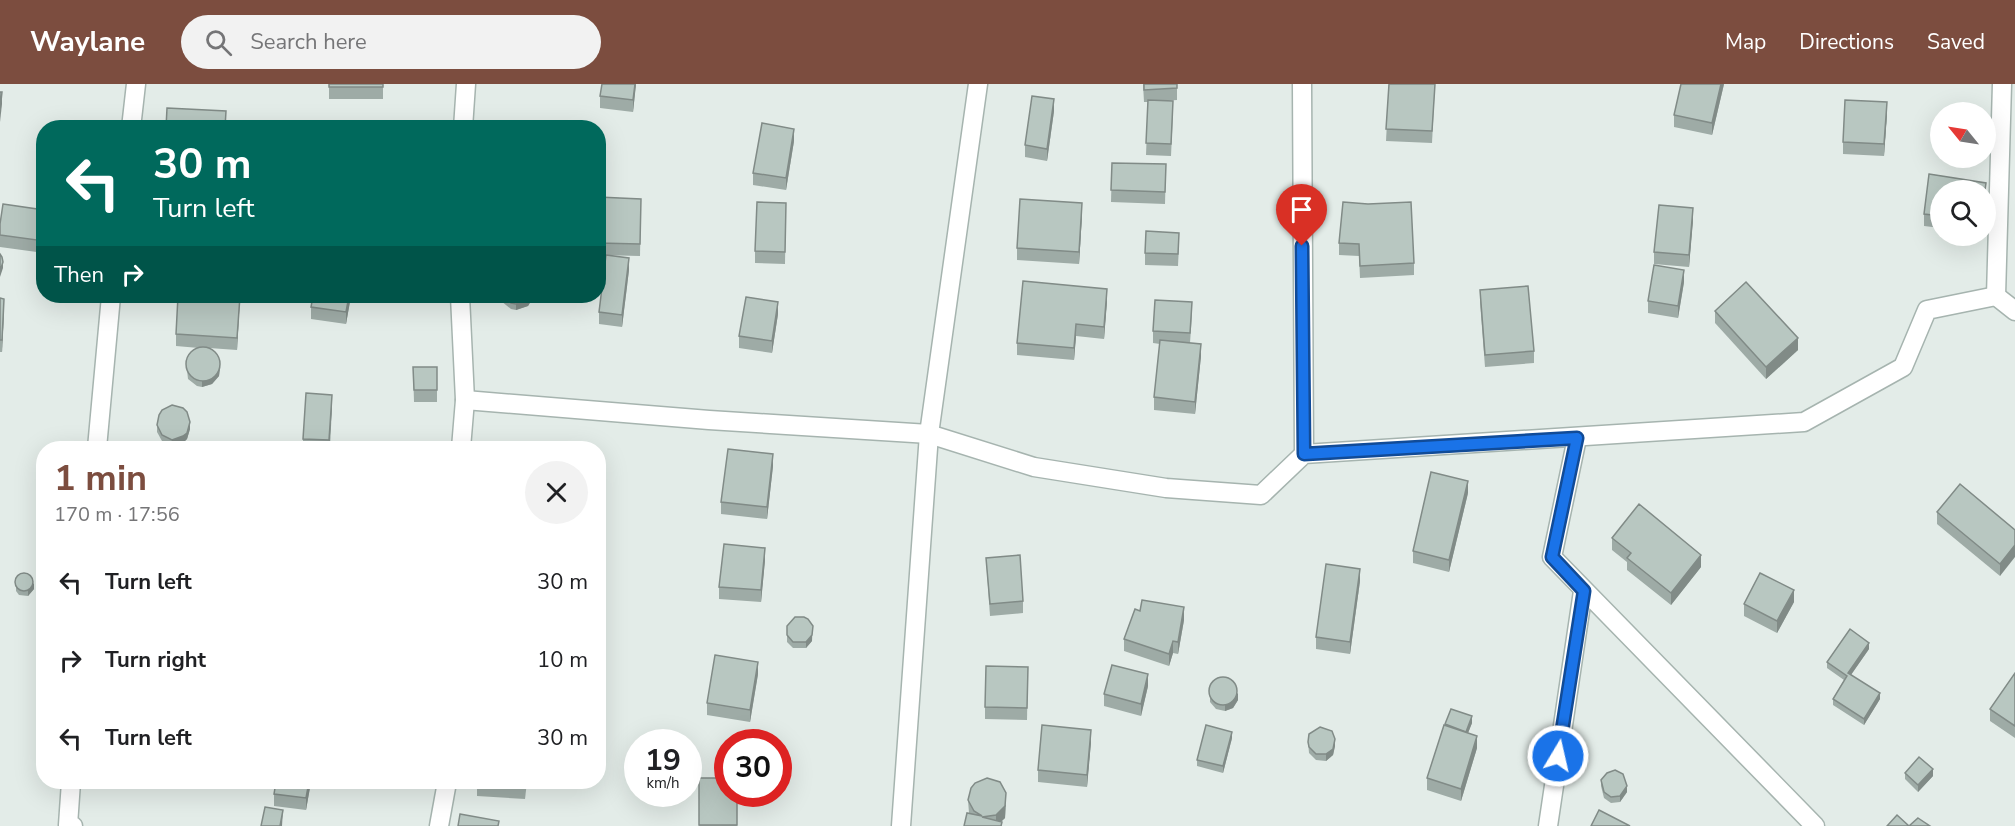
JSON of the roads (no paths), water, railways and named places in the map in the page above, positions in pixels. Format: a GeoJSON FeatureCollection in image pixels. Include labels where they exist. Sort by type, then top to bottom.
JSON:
{"type":"FeatureCollection","features":[{"type":"Feature","properties":{"kind":"street"},"geometry":{"type":"LineString","coordinates":[[132,120],[136,84]]}},
{"type":"Feature","properties":{"kind":"street"},"geometry":{"type":"LineString","coordinates":[[464,120],[466,84]]}},
{"type":"Feature","properties":{"kind":"street"},"geometry":{"type":"LineString","coordinates":[[901,826],[929,434],[978,84]]}},
{"type":"Feature","properties":{"kind":"street"},"geometry":{"type":"LineString","coordinates":[[1302,84],[1304,454]]}},
{"type":"Feature","properties":{"kind":"street"},"geometry":{"type":"LineString","coordinates":[[1996,296],[2002,84]]}},
{"type":"Feature","properties":{"kind":"street"},"geometry":{"type":"LineString","coordinates":[[465,400],[709,420],[929,434],[1034,467],[1166,488],[1261,495],[1304,454],[1804,422],[1903,368],[1927,310],[1996,296],[2015,311]]}},
{"type":"Feature","properties":{"kind":"street"},"geometry":{"type":"LineString","coordinates":[[98,441],[110,303]]}},
{"type":"Feature","properties":{"kind":"street"},"geometry":{"type":"LineString","coordinates":[[460,303],[465,400],[462,441]]}},
{"type":"Feature","properties":{"kind":"street"},"geometry":{"type":"LineString","coordinates":[[1577,438],[1552,557],[1815,826]]}},
{"type":"Feature","properties":{"kind":"street"},"geometry":{"type":"LineString","coordinates":[[1548,826],[1584,591]]}},
{"type":"Feature","properties":{"kind":"street"},"geometry":{"type":"LineString","coordinates":[[71,789],[68,825],[73,826]]}},
{"type":"Feature","properties":{"kind":"street"},"geometry":{"type":"LineString","coordinates":[[439,826],[446,789]]}}]}
